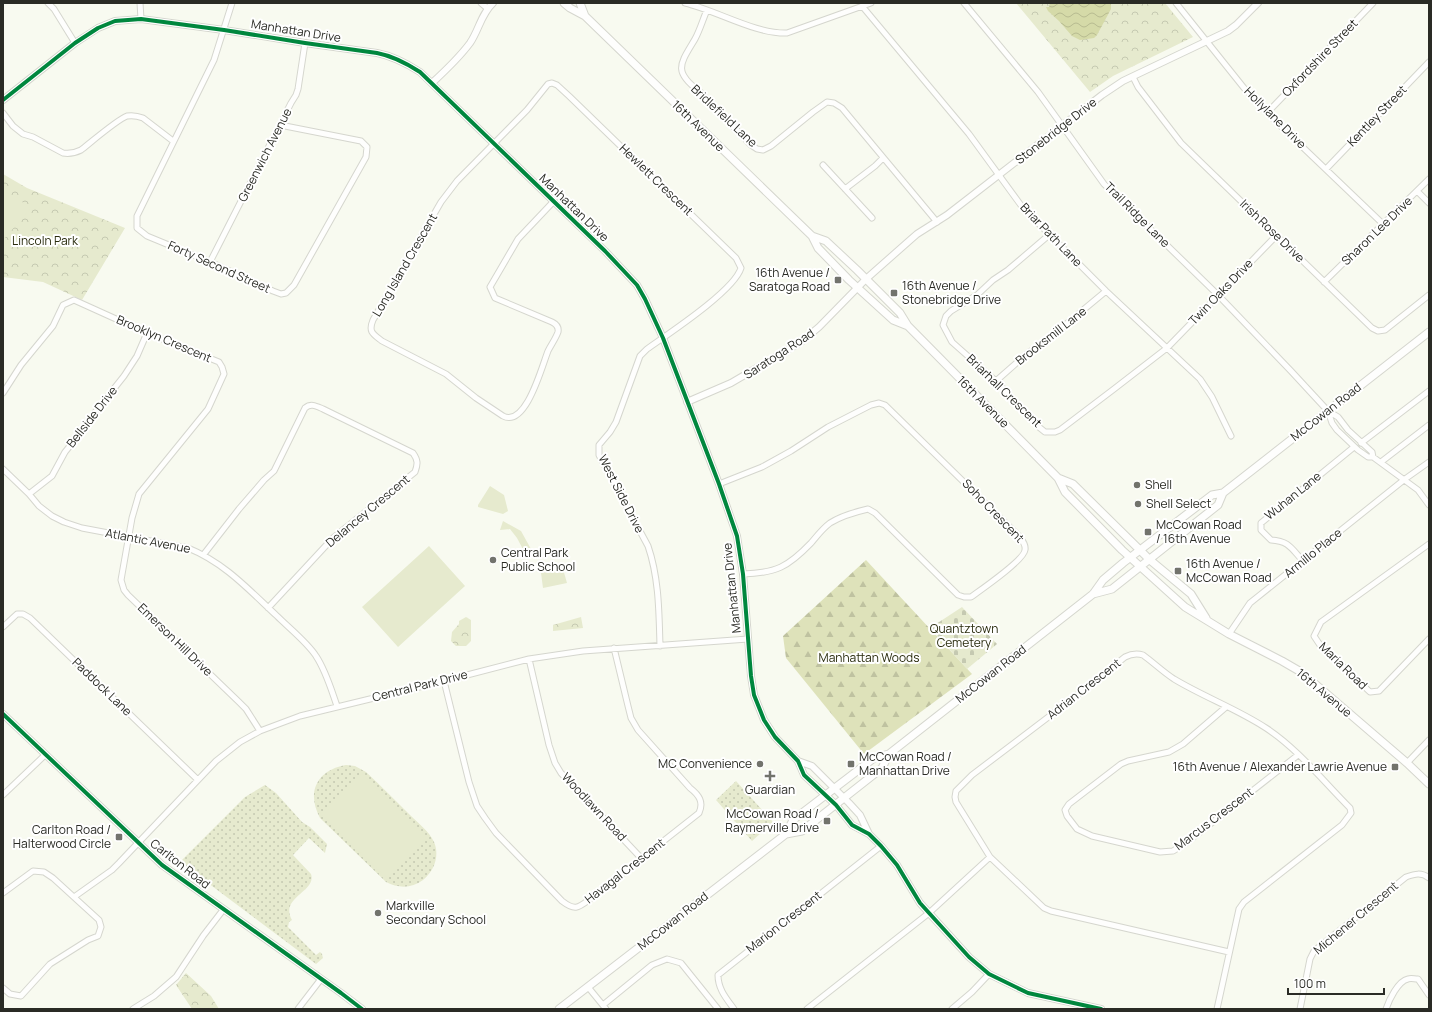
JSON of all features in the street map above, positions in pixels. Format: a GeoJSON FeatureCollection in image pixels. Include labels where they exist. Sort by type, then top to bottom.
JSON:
{"type":"FeatureCollection","features":[{"type":"Feature","properties":{"kind":"main road","name":"16th Avenue"},"geometry":{"type":"LineString","coordinates":[[564,3],[585,16],[812,236],[818,248],[858,288],[893,320],[908,326]]}},
{"type":"Feature","properties":{"kind":"main road","name":"16th Avenue"},"geometry":{"type":"LineString","coordinates":[[580,3],[585,16]]}},
{"type":"Feature","properties":{"kind":"main road","name":"16th Avenue"},"geometry":{"type":"LineString","coordinates":[[812,236],[826,242],[866,279],[900,313],[908,326],[1058,478],[1065,492],[1130,557],[1186,607],[1229,634],[1282,660],[1301,672],[1407,763],[1429,784]]}},
{"type":"Feature","properties":{"kind":"main road","name":"McCowan Road"},"geometry":{"type":"LineString","coordinates":[[559,1009],[786,834],[793,820],[834,788],[874,758],[889,754],[1093,594],[1103,580],[1130,557],[1212,495],[1223,493],[1429,332]]}},
{"type":"Feature","properties":{"kind":"main road","name":"16th Avenue"},"geometry":{"type":"LineString","coordinates":[[1058,478],[1073,484],[1150,560],[1191,594],[1207,620]]}},
{"type":"Feature","properties":{"kind":"main road","name":"McCowan Road"},"geometry":{"type":"LineString","coordinates":[[1093,594],[1112,589],[1141,567],[1218,505],[1223,493]]}},
{"type":"Feature","properties":{"kind":"main road","name":"McCowan Road"},"geometry":{"type":"LineString","coordinates":[[786,834],[802,831],[836,805],[882,768],[889,754]]}},
{"type":"Feature","properties":{"kind":"street"},"geometry":{"type":"LineString","coordinates":[[48,3],[54,9],[75,43]]}},
{"type":"Feature","properties":{"kind":"street"},"geometry":{"type":"LineString","coordinates":[[140,3],[141,19]]}},
{"type":"Feature","properties":{"kind":"street","name":"Forty Second Street"},"geometry":{"type":"LineString","coordinates":[[232,3],[214,60],[137,216],[137,228],[147,236],[210,262],[273,291],[281,294],[286,293],[294,285],[366,157],[367,147],[361,141],[280,125]]}},
{"type":"Feature","properties":{"kind":"street"},"geometry":{"type":"LineString","coordinates":[[481,3],[487,8]]}},
{"type":"Feature","properties":{"kind":"street"},"geometry":{"type":"LineString","coordinates":[[432,83],[448,68],[470,43],[487,8],[493,3]]}},
{"type":"Feature","properties":{"kind":"street"},"geometry":{"type":"LineString","coordinates":[[685,3],[770,33],[787,33],[871,3]]}},
{"type":"Feature","properties":{"kind":"street","name":"Trail Ridge Lane"},"geometry":{"type":"LineString","coordinates":[[964,3],[1036,89],[1104,184],[1218,295],[1328,411]]}},
{"type":"Feature","properties":{"kind":"street","name":"Hollylane Drive"},"geometry":{"type":"LineString","coordinates":[[1176,3],[1244,88],[1267,113],[1383,224]]}},
{"type":"Feature","properties":{"kind":"street","name":"Stonebridge Drive"},"geometry":{"type":"LineString","coordinates":[[866,279],[917,234],[937,222],[1107,92],[1133,77],[1232,29],[1258,3]]}},
{"type":"Feature","properties":{"kind":"street","name":"Oxfordshire Street"},"geometry":{"type":"LineString","coordinates":[[1267,113],[1373,3]]}},
{"type":"Feature","properties":{"kind":"street","name":"Briar Path Lane"},"geometry":{"type":"LineString","coordinates":[[862,6],[957,119],[1023,208],[1106,292],[1200,379],[1206,387],[1231,436]]}},
{"type":"Feature","properties":{"kind":"street","name":"Bridlefield Lane"},"geometry":{"type":"LineString","coordinates":[[707,10],[696,37],[682,60],[680,66],[681,72],[690,85],[698,91],[751,145],[756,149],[763,150],[771,146],[827,102],[834,103],[842,108],[937,222]]}},
{"type":"Feature","properties":{"kind":"street","name":"Manhattan Drive"},"geometry":{"type":"LineString","coordinates":[[3,100],[75,43],[98,28],[115,22],[141,19],[388,55],[410,66],[432,83],[493,144],[554,201],[637,285],[663,338],[719,484],[737,536],[743,574],[751,676],[758,708],[775,737],[798,761],[804,775],[836,805],[852,825],[869,834]]}},
{"type":"Feature","properties":{"kind":"street","name":"Greenwich Avenue"},"geometry":{"type":"LineString","coordinates":[[210,262],[296,95],[305,43]]}},
{"type":"Feature","properties":{"kind":"street","name":"Kentley Street"},"geometry":{"type":"LineString","coordinates":[[1326,169],[1429,62]]}},
{"type":"Feature","properties":{"kind":"street","name":"Irish Rose Drive"},"geometry":{"type":"LineString","coordinates":[[1133,77],[1138,87],[1181,143],[1372,328],[1378,331],[1385,330],[1429,295]]}},
{"type":"Feature","properties":{"kind":"street","name":"Hewlett Crescent"},"geometry":{"type":"LineString","coordinates":[[493,144],[526,110],[543,88],[552,83],[557,85],[736,258],[741,268],[735,280],[698,312],[663,338]]}},
{"type":"Feature","properties":{"kind":"street"},"geometry":{"type":"LineString","coordinates":[[3,113],[12,126],[23,134],[33,137],[67,154],[76,153],[122,119],[133,116],[143,118],[174,141]]}},
{"type":"Feature","properties":{"kind":"street","name":"Long Island Crescent"},"geometry":{"type":"LineString","coordinates":[[493,144],[457,181],[441,202],[370,327],[375,335],[382,341],[446,374],[476,398],[508,418],[514,417],[519,413],[530,397],[548,352],[558,332],[555,323],[495,298],[490,287],[518,239],[554,201]]}},
{"type":"Feature","properties":{"kind":"street"},"geometry":{"type":"LineString","coordinates":[[845,189],[883,158]]}},
{"type":"Feature","properties":{"kind":"street"},"geometry":{"type":"LineString","coordinates":[[823,165],[872,218]]}},
{"type":"Feature","properties":{"kind":"street","name":"Sharon Lee Drive"},"geometry":{"type":"LineString","coordinates":[[1324,282],[1429,179]]}},
{"type":"Feature","properties":{"kind":"street"},"geometry":{"type":"LineString","coordinates":[[1417,191],[1429,203]]}},
{"type":"Feature","properties":{"kind":"street","name":"Briarhall Crescent"},"geometry":{"type":"LineString","coordinates":[[1049,235],[1008,270],[992,280],[977,295],[951,311],[946,316],[943,325],[952,342],[996,381],[1040,428],[1045,432],[1055,432],[1072,422],[1167,348]]}},
{"type":"Feature","properties":{"kind":"street","name":"Twin Oaks Drive"},"geometry":{"type":"LineString","coordinates":[[1167,348],[1276,236]]}},
{"type":"Feature","properties":{"kind":"street","name":"Saratoga Road"},"geometry":{"type":"LineString","coordinates":[[687,402],[731,384],[801,342],[819,327],[866,279]]}},
{"type":"Feature","properties":{"kind":"street","name":"Brooksmill Lane"},"geometry":{"type":"LineString","coordinates":[[996,381],[1029,352],[1041,345],[1106,292]]}},
{"type":"Feature","properties":{"kind":"street","name":"Brooklyn Crescent"},"geometry":{"type":"LineString","coordinates":[[3,393],[21,365],[53,326],[63,305],[74,300],[147,333],[219,362],[224,374],[208,409],[139,494],[134,505],[128,537]]}},
{"type":"Feature","properties":{"kind":"street","name":"Bellside Drive"},"geometry":{"type":"LineString","coordinates":[[29,494],[52,476],[65,452],[130,368],[147,333]]}},
{"type":"Feature","properties":{"kind":"street","name":"West Side Drive"},"geometry":{"type":"LineString","coordinates":[[660,646],[656,582],[650,552],[599,455],[599,445],[616,422],[640,356],[663,338]]}},
{"type":"Feature","properties":{"kind":"street"},"geometry":{"type":"LineString","coordinates":[[1361,443],[1429,391]]}},
{"type":"Feature","properties":{"kind":"street","name":"Soho Crescent"},"geometry":{"type":"LineString","coordinates":[[719,484],[762,467],[791,451],[828,427],[871,405],[879,403],[885,405],[942,460],[1019,536],[1025,545],[1025,551],[1022,556],[1013,565],[971,597],[964,597],[958,595],[875,512],[868,509],[845,516],[830,523],[789,563],[772,571],[743,574]]}},
{"type":"Feature","properties":{"kind":"street","name":"Delancey Crescent"},"geometry":{"type":"LineString","coordinates":[[204,554],[239,509],[264,480],[274,471],[305,408],[309,405],[323,409],[413,453],[418,461],[415,472],[333,538],[268,608]]}},
{"type":"Feature","properties":{"kind":"street"},"geometry":{"type":"LineString","coordinates":[[1328,411],[1338,417],[1348,430],[1372,452],[1373,456],[1418,490],[1429,505]]}},
{"type":"Feature","properties":{"kind":"street"},"geometry":{"type":"LineString","coordinates":[[1328,411],[1333,425],[1354,447],[1368,457],[1373,456]]}},
{"type":"Feature","properties":{"kind":"street"},"geometry":{"type":"LineString","coordinates":[[1381,462],[1429,425]]}},
{"type":"Feature","properties":{"kind":"street","name":"Wuhan Lane"},"geometry":{"type":"LineString","coordinates":[[1303,561],[1289,545],[1282,541],[1271,540],[1261,530],[1261,523],[1354,447]]}},
{"type":"Feature","properties":{"kind":"street","name":"Armillo Place"},"geometry":{"type":"LineString","coordinates":[[1229,634],[1250,603],[1405,479],[1429,462]]}},
{"type":"Feature","properties":{"kind":"street","name":"Atlantic Avenue"},"geometry":{"type":"LineString","coordinates":[[3,469],[40,506],[52,516],[64,522],[82,528],[188,548],[204,554],[233,574],[315,654],[326,674],[337,706]]}},
{"type":"Feature","properties":{"kind":"street","name":"Emerson Hill Drive"},"geometry":{"type":"LineString","coordinates":[[128,537],[121,580],[124,590],[246,709],[260,731]]}},
{"type":"Feature","properties":{"kind":"street","name":"Maria Road"},"geometry":{"type":"LineString","coordinates":[[1429,544],[1321,622],[1314,636],[1320,645],[1370,692],[1379,691],[1429,639]]}},
{"type":"Feature","properties":{"kind":"street","name":"Paddock Lane"},"geometry":{"type":"LineString","coordinates":[[3,627],[17,614],[23,614],[30,618],[198,780]]}},
{"type":"Feature","properties":{"kind":"street","name":"Central Park Drive"},"geometry":{"type":"LineString","coordinates":[[74,897],[112,870],[216,761],[228,751],[260,731],[300,716],[337,706],[444,681],[528,659],[562,653],[614,648],[748,639]]}},
{"type":"Feature","properties":{"kind":"street","name":"Havagal Crescent"},"geometry":{"type":"LineString","coordinates":[[444,681],[469,782],[477,806],[496,833],[562,901],[574,908],[580,906],[642,859],[699,813],[702,804],[698,794],[690,788],[638,730],[628,706],[614,648]]}},
{"type":"Feature","properties":{"kind":"street","name":"Adrian Crescent"},"geometry":{"type":"LineString","coordinates":[[1217,1009],[1239,909],[1244,902],[1336,829],[1351,814],[1350,808],[1298,755],[1266,729],[1175,679],[1143,655],[1137,654],[1125,656],[1076,696],[972,774],[956,791],[956,802],[990,857],[1044,908],[1051,912],[1229,952]]}},
{"type":"Feature","properties":{"kind":"street","name":"Woodlawn Road"},"geometry":{"type":"LineString","coordinates":[[528,659],[549,745],[561,773],[642,859]]}},
{"type":"Feature","properties":{"kind":"street","name":"Marcus Crescent"},"geometry":{"type":"LineString","coordinates":[[1226,707],[1183,744],[1169,752],[1128,761],[1112,770],[1069,804],[1065,810],[1072,824],[1077,829],[1092,836],[1160,852],[1174,851],[1298,755]]}},
{"type":"Feature","properties":{"kind":"street","name":"Carlton Road"},"geometry":{"type":"LineString","coordinates":[[3,714],[162,865],[362,1009]]}},
{"type":"Feature","properties":{"kind":"street"},"geometry":{"type":"LineString","coordinates":[[1407,763],[1429,740]]}},
{"type":"Feature","properties":{"kind":"street"},"geometry":{"type":"LineString","coordinates":[[3,795],[45,755]]}},
{"type":"Feature","properties":{"kind":"street","name":"Manhattan Drive"},"geometry":{"type":"LineString","coordinates":[[798,761],[812,766],[844,798],[860,815],[869,834]]}},
{"type":"Feature","properties":{"kind":"street"},"geometry":{"type":"LineString","coordinates":[[869,834],[897,865],[920,903],[928,913],[969,957],[989,974],[1028,993],[1101,1009]]}},
{"type":"Feature","properties":{"kind":"street","name":"Marion Crescent"},"geometry":{"type":"LineString","coordinates":[[734,1009],[722,992],[718,981],[718,975],[881,846]]}},
{"type":"Feature","properties":{"kind":"street"},"geometry":{"type":"LineString","coordinates":[[807,1009],[928,913],[990,857]]}},
{"type":"Feature","properties":{"kind":"street"},"geometry":{"type":"LineString","coordinates":[[3,894],[33,872],[44,872],[53,878],[99,920],[101,927],[98,936],[88,940],[50,964],[21,996],[10,994],[3,988]]}},
{"type":"Feature","properties":{"kind":"street","name":"Michener Crescent"},"geometry":{"type":"LineString","coordinates":[[1300,1009],[1310,959],[1314,951],[1406,877],[1415,874],[1422,874],[1429,878]]}},
{"type":"Feature","properties":{"kind":"street"},"geometry":{"type":"LineString","coordinates":[[133,1009],[154,996],[176,977],[203,936],[223,910]]}},
{"type":"Feature","properties":{"kind":"street"},"geometry":{"type":"LineString","coordinates":[[588,987],[604,1007],[652,965],[667,958],[681,963],[718,1009]]}},
{"type":"Feature","properties":{"kind":"street"},"geometry":{"type":"LineString","coordinates":[[952,1009],[972,992],[989,974]]}},
{"type":"Feature","properties":{"kind":"street"},"geometry":{"type":"LineString","coordinates":[[1386,1009],[1390,997],[1403,980],[1410,978],[1418,979],[1429,995]]}},
{"type":"Feature","properties":{"kind":"street"},"geometry":{"type":"LineString","coordinates":[[298,1009],[321,979]]}},
{"type":"Feature","properties":{"kind":"green space"},"geometry":{"type":"Polygon","coordinates":[[[1016,3],[1165,3],[1193,37],[1113,76],[1090,92],[1016,3]]]}},
{"type":"Feature","properties":{"kind":"green space","name":"Lincoln Park"},"geometry":{"type":"Polygon","coordinates":[[[3,174],[27,188],[125,228],[82,300],[43,282],[3,277],[3,174]]]}},
{"type":"Feature","properties":{"kind":"green space"},"geometry":{"type":"Polygon","coordinates":[[[3,189],[31,208],[3,240],[3,189]]]}},
{"type":"Feature","properties":{"kind":"green space"},"geometry":{"type":"Polygon","coordinates":[[[490,486],[504,495],[508,511],[503,514],[478,507],[490,486]]]}},
{"type":"Feature","properties":{"kind":"green space"},"geometry":{"type":"Polygon","coordinates":[[[503,521],[521,531],[531,549],[526,555],[517,538],[510,529],[500,530],[503,521]]]}},
{"type":"Feature","properties":{"kind":"green space"},"geometry":{"type":"Polygon","coordinates":[[[429,546],[465,586],[398,647],[362,607],[429,546]]]}},
{"type":"Feature","properties":{"kind":"green space","name":"Manhattan Woods"},"geometry":{"type":"Polygon","coordinates":[[[866,560],[972,674],[864,754],[786,658],[783,636],[866,560]]]}},
{"type":"Feature","properties":{"kind":"green space"},"geometry":{"type":"Polygon","coordinates":[[[563,569],[567,583],[543,588],[541,573],[563,569]]]}},
{"type":"Feature","properties":{"kind":"green space","name":"Quantztown Cemetery"},"geometry":{"type":"Polygon","coordinates":[[[962,607],[997,644],[967,669],[930,628],[962,607]]]}},
{"type":"Feature","properties":{"kind":"green space"},"geometry":{"type":"Polygon","coordinates":[[[466,617],[471,620],[471,641],[466,646],[456,646],[451,641],[452,632],[459,624],[459,621],[466,617]]]}},
{"type":"Feature","properties":{"kind":"green space"},"geometry":{"type":"Polygon","coordinates":[[[581,617],[583,628],[553,631],[553,625],[581,617]]]}},
{"type":"Feature","properties":{"kind":"green space"},"geometry":{"type":"Polygon","coordinates":[[[346,765],[355,766],[366,772],[423,827],[432,838],[436,847],[435,863],[433,868],[423,880],[414,885],[404,887],[386,882],[320,818],[314,799],[314,791],[317,784],[321,777],[328,772],[346,765]]]}},
{"type":"Feature","properties":{"kind":"green space"},"geometry":{"type":"Polygon","coordinates":[[[361,773],[427,837],[387,878],[321,814],[361,773]]]}},
{"type":"Feature","properties":{"kind":"green space"},"geometry":{"type":"Polygon","coordinates":[[[736,781],[773,822],[752,841],[716,800],[736,781]]]}},
{"type":"Feature","properties":{"kind":"green space"},"geometry":{"type":"Polygon","coordinates":[[[265,785],[276,793],[302,822],[310,827],[327,844],[325,853],[309,838],[293,855],[311,874],[311,880],[309,886],[294,900],[290,906],[289,912],[292,920],[289,922],[288,927],[316,955],[320,952],[322,954],[323,958],[316,964],[180,862],[245,797],[265,785]]]}},
{"type":"Feature","properties":{"kind":"green space"},"geometry":{"type":"Polygon","coordinates":[[[186,973],[211,996],[219,1009],[192,1009],[176,985],[186,973]]]}},
{"type":"Feature","properties":{"kind":"water"},"geometry":{"type":"Polygon","coordinates":[[[1050,3],[1111,3],[1111,9],[1094,38],[1080,40],[1072,36],[1048,11],[1046,7],[1049,7],[1050,3]]]}},
{"type":"Feature","properties":{"kind":"cycle path"},"geometry":{"type":"LineString","coordinates":[[3,100],[75,43],[98,28],[115,21],[141,19],[377,53],[399,60],[420,72],[605,251],[637,285],[645,299],[663,338],[719,484],[737,536],[743,574],[751,676],[754,695],[764,720],[775,737],[798,761],[804,775],[836,805],[852,825],[869,834],[881,846],[897,865],[920,903],[969,957],[989,974],[1028,993],[1101,1009]]}},
{"type":"Feature","properties":{"kind":"cycle path"},"geometry":{"type":"LineString","coordinates":[[3,714],[162,865],[362,1009]]}},
{"type":"Feature","properties":{"kind":"place","name":"16th Avenue / Saratoga Road"},"geometry":{"type":"Point","coordinates":[838,280]}},
{"type":"Feature","properties":{"kind":"place","name":"16th Avenue / Stonebridge Drive"},"geometry":{"type":"Point","coordinates":[894,293]}},
{"type":"Feature","properties":{"kind":"place","name":"Shell"},"geometry":{"type":"Point","coordinates":[1137,485]}},
{"type":"Feature","properties":{"kind":"place","name":"Shell Select"},"geometry":{"type":"Point","coordinates":[1138,504]}},
{"type":"Feature","properties":{"kind":"place","name":"McCowan Road / 16th Avenue"},"geometry":{"type":"Point","coordinates":[1148,532]}},
{"type":"Feature","properties":{"kind":"place","name":"Central Park Public School"},"geometry":{"type":"Point","coordinates":[493,560]}},
{"type":"Feature","properties":{"kind":"place","name":"16th Avenue / McCowan Road"},"geometry":{"type":"Point","coordinates":[1178,571]}},
{"type":"Feature","properties":{"kind":"place","name":"MC Convenience"},"geometry":{"type":"Point","coordinates":[760,764]}},
{"type":"Feature","properties":{"kind":"place","name":"McCowan Road / Manhattan Drive"},"geometry":{"type":"Point","coordinates":[851,764]}},
{"type":"Feature","properties":{"kind":"place","name":"16th Avenue / Alexander Lawrie Avenue"},"geometry":{"type":"Point","coordinates":[1395,767]}},
{"type":"Feature","properties":{"kind":"place","name":"Guardian"},"geometry":{"type":"Point","coordinates":[770,776]}},
{"type":"Feature","properties":{"kind":"place","name":"McCowan Road / Raymerville Drive"},"geometry":{"type":"Point","coordinates":[827,821]}},
{"type":"Feature","properties":{"kind":"place","name":"Carlton Road / Halterwood Circle"},"geometry":{"type":"Point","coordinates":[119,837]}},
{"type":"Feature","properties":{"kind":"place","name":"Markville Secondary School"},"geometry":{"type":"Point","coordinates":[378,913]}}]}
